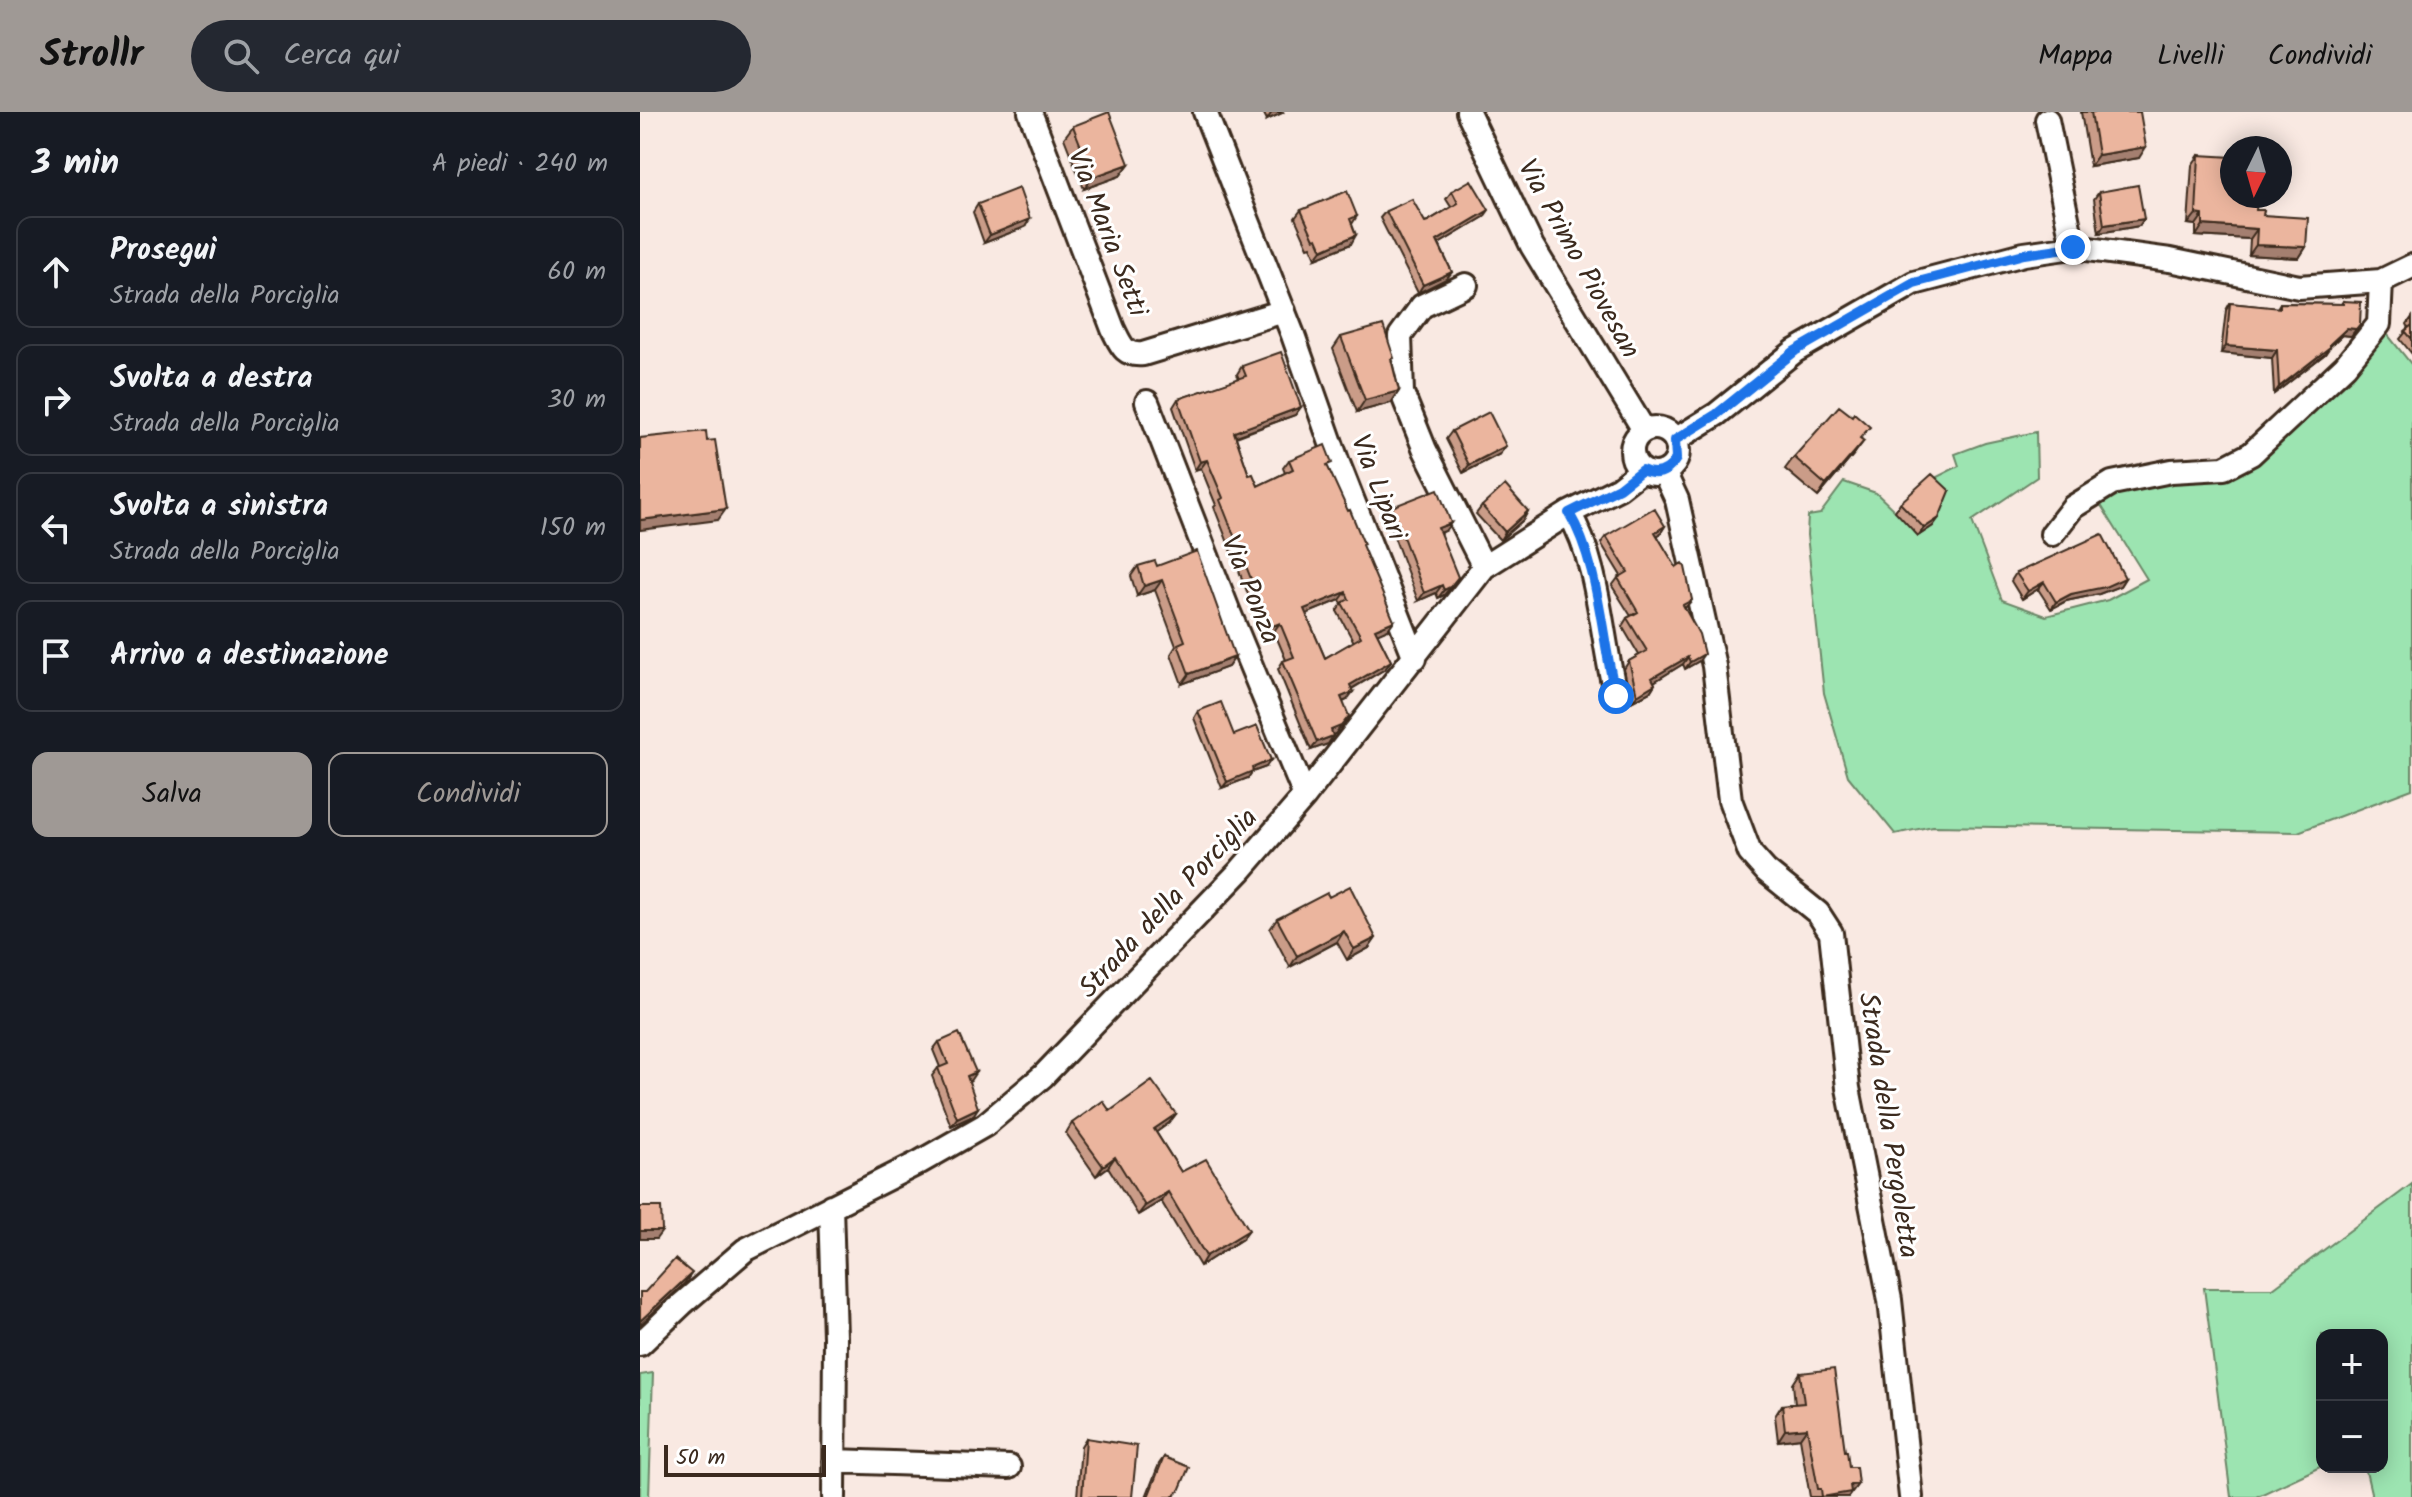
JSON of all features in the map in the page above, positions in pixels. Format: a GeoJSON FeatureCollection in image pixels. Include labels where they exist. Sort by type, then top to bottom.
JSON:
{"type":"FeatureCollection","features":[{"type":"Feature","properties":{"kind":"street","name":"Via Maria Setti"},"geometry":{"type":"LineString","coordinates":[[1030,112],[1113,329],[1129,354],[1143,354],[1284,311]]}},
{"type":"Feature","properties":{"kind":"street"},"geometry":{"type":"LineString","coordinates":[[1205,112],[1284,311]]}},
{"type":"Feature","properties":{"kind":"street","name":"Via Primo Piovesan"},"geometry":{"type":"LineString","coordinates":[[1468,112],[1532,246],[1644,430]]}},
{"type":"Feature","properties":{"kind":"street"},"geometry":{"type":"LineString","coordinates":[[2047,120],[2073,247]]}},
{"type":"Feature","properties":{"kind":"street"},"geometry":{"type":"LineString","coordinates":[[1675,440],[1717,414],[1795,351],[1914,283],[2024,254],[2073,247],[2170,260],[2299,287],[2381,281],[2412,266]]}},
{"type":"Feature","properties":{"kind":"street"},"geometry":{"type":"LineString","coordinates":[[2052,534],[2073,507],[2112,483],[2171,471],[2224,468],[2251,454],[2345,366],[2379,324],[2381,281]]}},
{"type":"Feature","properties":{"kind":"street"},"geometry":{"type":"LineString","coordinates":[[1466,285],[1422,306],[1400,336],[1402,393],[1425,450],[1484,567]]}},
{"type":"Feature","properties":{"kind":"street","name":"Via Lipari"},"geometry":{"type":"LineString","coordinates":[[1284,311],[1338,463],[1415,658]]}},
{"type":"Feature","properties":{"kind":"street","name":"Via Ponza"},"geometry":{"type":"LineString","coordinates":[[1147,402],[1305,796]]}},
{"type":"Feature","properties":{"kind":"street"},"geometry":{"type":"LineString","coordinates":[[1661,429],[1675,440],[1676,459],[1653,471],[1634,461],[1632,449],[1635,439],[1644,430],[1661,429]]}},
{"type":"Feature","properties":{"kind":"street","name":"Strada della Porciglia"},"geometry":{"type":"LineString","coordinates":[[640,1344],[745,1250],[920,1162],[985,1125],[1043,1076],[1240,871],[1305,796],[1484,567],[1569,513],[1653,471]]}},
{"type":"Feature","properties":{"kind":"street","name":"Strada della Pergoletta"},"geometry":{"type":"LineString","coordinates":[[1653,471],[1677,500],[1714,666],[1730,800],[1750,853],[1766,871],[1818,913],[1831,933],[1848,1088],[1890,1300],[1911,1497]]}},
{"type":"Feature","properties":{"kind":"street"},"geometry":{"type":"LineString","coordinates":[[1569,513],[1578,528],[1596,593],[1616,696]]}},
{"type":"Feature","properties":{"kind":"street"},"geometry":{"type":"LineString","coordinates":[[831,1206],[835,1337],[834,1497]]}},
{"type":"Feature","properties":{"kind":"street"},"geometry":{"type":"LineString","coordinates":[[834,1461],[1009,1467]]}},
{"type":"Feature","properties":{"kind":"green space"},"geometry":{"type":"Polygon","coordinates":[[[2379,324],[2412,365],[2412,789],[2298,832],[1933,826],[1895,834],[1848,776],[1824,693],[1807,535],[1808,516],[1820,514],[1844,482],[1876,493],[1895,511],[1927,482],[1959,466],[1955,454],[1985,443],[2036,432],[2037,477],[1972,521],[2002,600],[2046,616],[2108,600],[2147,579],[2094,494],[2224,468],[2379,324]]]}},
{"type":"Feature","properties":{"kind":"green space"},"geometry":{"type":"Polygon","coordinates":[[[2412,1184],[2412,1497],[2372,1497],[2366,1473],[2388,1473],[2388,1329],[2316,1329],[2316,1469],[2256,1497],[2231,1497],[2204,1288],[2273,1288],[2412,1184]]]}},
{"type":"Feature","properties":{"kind":"green space"},"geometry":{"type":"Polygon","coordinates":[[[653,1373],[649,1497],[640,1497],[640,1375],[653,1373]]]}},
{"type":"Feature","properties":{"kind":"building"},"geometry":{"type":"Polygon","coordinates":[[[1109,112],[1129,164],[1093,177],[1073,126],[1109,112]]]}},
{"type":"Feature","properties":{"kind":"building"},"geometry":{"type":"Polygon","coordinates":[[[2091,112],[2140,112],[2146,147],[2098,155],[2091,112]]]}},
{"type":"Feature","properties":{"kind":"building"},"geometry":{"type":"Polygon","coordinates":[[[2199,155],[2220,156],[2220,208],[2256,208],[2264,210],[2263,215],[2308,218],[2306,247],[2256,245],[2257,229],[2203,225],[2203,215],[2196,214],[2199,155]]]}},
{"type":"Feature","properties":{"kind":"building"},"geometry":{"type":"Polygon","coordinates":[[[1471,180],[1489,210],[1437,241],[1452,272],[1423,285],[1386,211],[1412,199],[1425,222],[1428,221],[1458,203],[1452,191],[1471,180]]]}},
{"type":"Feature","properties":{"kind":"building"},"geometry":{"type":"Polygon","coordinates":[[[2138,185],[2144,219],[2104,225],[2099,192],[2138,185]]]}},
{"type":"Feature","properties":{"kind":"building"},"geometry":{"type":"Polygon","coordinates":[[[1019,188],[1030,219],[990,235],[978,204],[1019,188]]]}},
{"type":"Feature","properties":{"kind":"building"},"geometry":{"type":"Polygon","coordinates":[[[1347,191],[1357,216],[1350,219],[1356,235],[1322,250],[1301,210],[1347,191]]]}},
{"type":"Feature","properties":{"kind":"building"},"geometry":{"type":"Polygon","coordinates":[[[2343,301],[2361,302],[2360,324],[2356,329],[2347,328],[2330,347],[2279,387],[2277,350],[2226,346],[2230,303],[2280,308],[2280,303],[2343,304],[2343,301]]]}},
{"type":"Feature","properties":{"kind":"building"},"geometry":{"type":"Polygon","coordinates":[[[1383,325],[1394,358],[1391,359],[1399,391],[1365,400],[1341,337],[1383,325]]]}},
{"type":"Feature","properties":{"kind":"building"},"geometry":{"type":"Polygon","coordinates":[[[2412,325],[2412,339],[2405,331],[2412,325]]]}},
{"type":"Feature","properties":{"kind":"building"},"geometry":{"type":"Polygon","coordinates":[[[1281,352],[1301,407],[1234,432],[1249,475],[1253,474],[1258,486],[1293,469],[1289,460],[1325,445],[1332,463],[1327,465],[1350,510],[1394,621],[1375,629],[1391,661],[1350,685],[1353,692],[1341,697],[1349,716],[1341,726],[1331,730],[1333,736],[1317,742],[1283,661],[1294,657],[1280,623],[1270,627],[1220,500],[1223,498],[1207,460],[1200,462],[1178,399],[1246,376],[1242,366],[1281,352]],[[1346,592],[1304,609],[1325,658],[1361,637],[1342,603],[1349,599],[1346,592]]]}},
{"type":"Feature","properties":{"kind":"building"},"geometry":{"type":"Polygon","coordinates":[[[1839,406],[1852,416],[1854,413],[1870,427],[1860,438],[1864,441],[1826,485],[1794,457],[1839,406]]]}},
{"type":"Feature","properties":{"kind":"building"},"geometry":{"type":"Polygon","coordinates":[[[1489,412],[1506,446],[1469,465],[1452,431],[1489,412]]]}},
{"type":"Feature","properties":{"kind":"building"},"geometry":{"type":"Polygon","coordinates":[[[706,431],[707,441],[715,440],[726,509],[640,520],[640,438],[706,431]]]}},
{"type":"Feature","properties":{"kind":"building"},"geometry":{"type":"Polygon","coordinates":[[[1932,474],[1950,491],[1939,518],[1924,528],[1900,503],[1932,474]]]}},
{"type":"Feature","properties":{"kind":"building"},"geometry":{"type":"Polygon","coordinates":[[[1505,485],[1528,511],[1505,532],[1482,506],[1505,485]]]}},
{"type":"Feature","properties":{"kind":"building"},"geometry":{"type":"Polygon","coordinates":[[[1438,489],[1451,523],[1438,528],[1458,577],[1444,590],[1442,585],[1424,593],[1392,507],[1438,489]]]}},
{"type":"Feature","properties":{"kind":"building"},"geometry":{"type":"Polygon","coordinates":[[[1654,508],[1665,526],[1655,532],[1676,567],[1682,563],[1685,567],[1692,600],[1683,605],[1699,634],[1704,654],[1690,662],[1688,657],[1652,678],[1655,684],[1637,695],[1629,661],[1647,651],[1627,618],[1638,612],[1618,578],[1628,572],[1606,536],[1654,508]]]}},
{"type":"Feature","properties":{"kind":"building"},"geometry":{"type":"Polygon","coordinates":[[[2102,534],[2125,578],[2105,587],[2071,594],[2056,602],[2044,582],[2028,591],[2016,573],[2102,534]]]}},
{"type":"Feature","properties":{"kind":"building"},"geometry":{"type":"Polygon","coordinates":[[[1197,551],[1235,657],[1189,674],[1178,644],[1185,641],[1162,580],[1144,586],[1138,566],[1155,561],[1157,566],[1197,551]]]}},
{"type":"Feature","properties":{"kind":"building"},"geometry":{"type":"Polygon","coordinates":[[[1221,702],[1234,735],[1257,726],[1271,760],[1227,782],[1198,711],[1221,702]]]}},
{"type":"Feature","properties":{"kind":"building"},"geometry":{"type":"Polygon","coordinates":[[[1350,886],[1376,938],[1354,949],[1344,931],[1297,956],[1277,919],[1327,893],[1329,897],[1350,886]]]}},
{"type":"Feature","properties":{"kind":"building"},"geometry":{"type":"Polygon","coordinates":[[[959,1033],[976,1072],[967,1076],[978,1108],[957,1118],[938,1068],[948,1064],[939,1042],[959,1033]]]}},
{"type":"Feature","properties":{"kind":"building"},"geometry":{"type":"Polygon","coordinates":[[[1152,1081],[1176,1114],[1154,1129],[1181,1172],[1206,1159],[1249,1230],[1206,1256],[1168,1192],[1145,1206],[1115,1157],[1103,1166],[1072,1123],[1103,1101],[1110,1111],[1152,1081]]]}},
{"type":"Feature","properties":{"kind":"building"},"geometry":{"type":"Polygon","coordinates":[[[640,1207],[661,1207],[662,1231],[640,1231],[640,1207]]]}},
{"type":"Feature","properties":{"kind":"building"},"geometry":{"type":"Polygon","coordinates":[[[675,1259],[692,1273],[640,1321],[640,1292],[645,1292],[675,1259]]]}},
{"type":"Feature","properties":{"kind":"building"},"geometry":{"type":"Polygon","coordinates":[[[1834,1369],[1845,1451],[1849,1467],[1856,1467],[1858,1484],[1850,1485],[1851,1492],[1822,1497],[1807,1428],[1785,1430],[1782,1405],[1804,1403],[1800,1373],[1834,1369]]]}},
{"type":"Feature","properties":{"kind":"building"},"geometry":{"type":"Polygon","coordinates":[[[1086,1438],[1137,1446],[1132,1497],[1082,1497],[1086,1438]]]}},
{"type":"Feature","properties":{"kind":"building"},"geometry":{"type":"Polygon","coordinates":[[[1164,1457],[1189,1467],[1179,1491],[1172,1497],[1148,1497],[1164,1457]]]}},
{"type":"Feature","properties":{"kind":"route"},"geometry":{"type":"LineString","coordinates":[[1616,696],[1596,593],[1578,528],[1569,513],[1619,488],[1642,470],[1653,474],[1664,472],[1676,459],[1675,440],[1717,414],[1795,351],[1914,283],[2024,254],[2073,247]]}}]}
